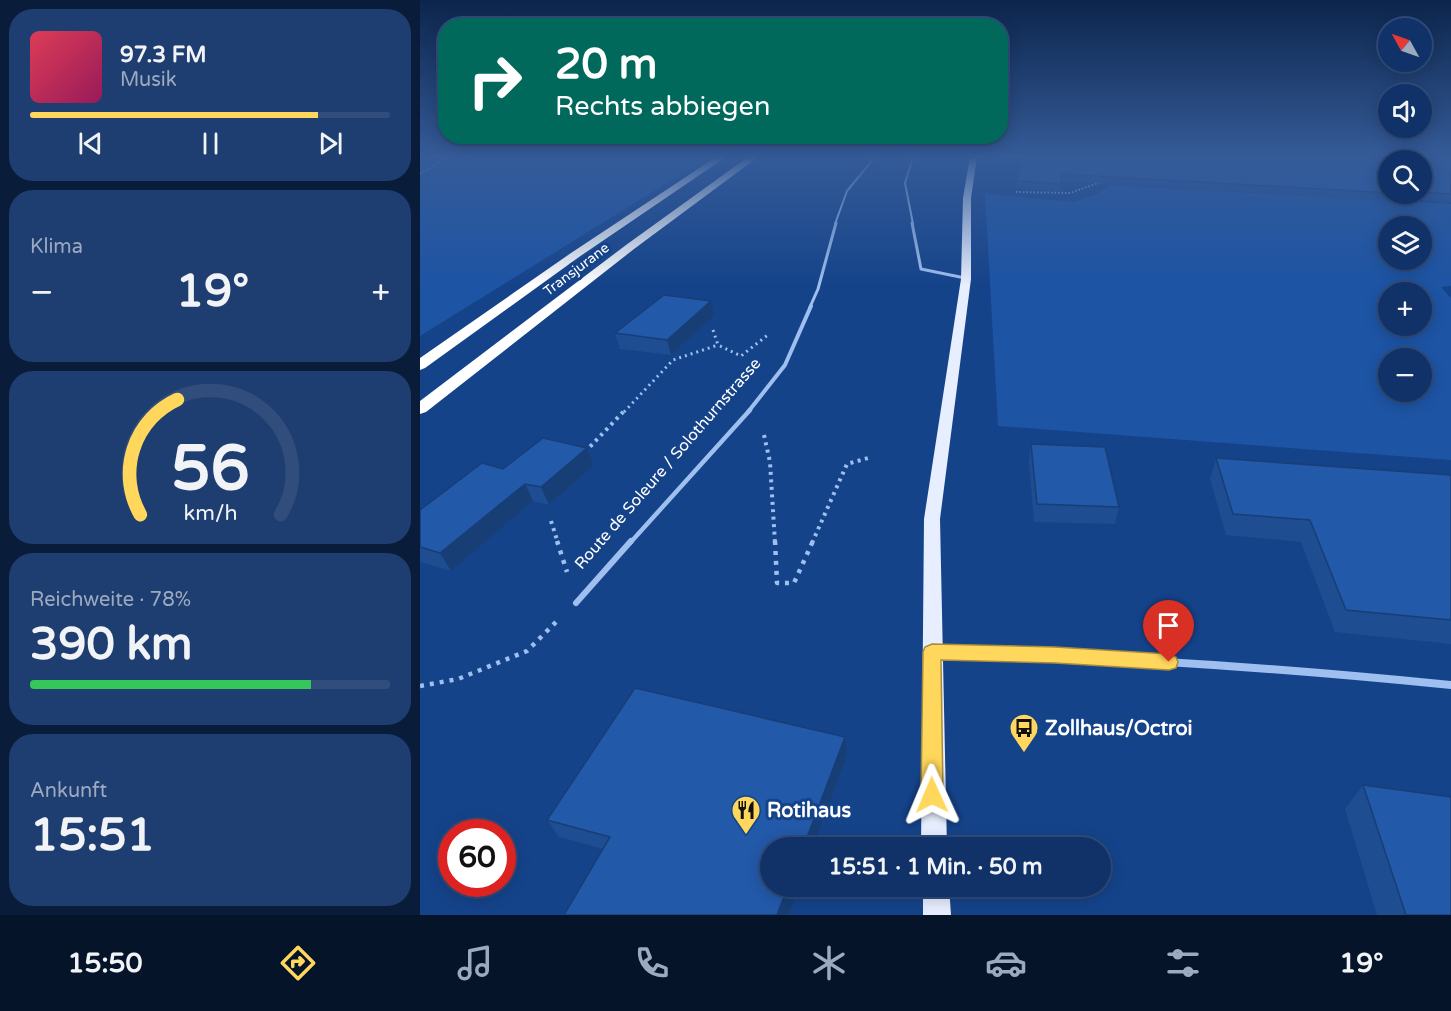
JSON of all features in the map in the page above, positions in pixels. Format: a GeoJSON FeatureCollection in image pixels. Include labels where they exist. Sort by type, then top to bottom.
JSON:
{"type":"FeatureCollection","features":[{"type":"Feature","properties":{"kind":"highway","name":"Transjurane"},"geometry":{"type":"LineString","coordinates":[[420,365],[575,255],[658,200]]}},
{"type":"Feature","properties":{"kind":"highway","name":"Transjurane"},"geometry":{"type":"LineString","coordinates":[[420,409],[696,200]]}},
{"type":"Feature","properties":{"kind":"main road"},"geometry":{"type":"LineString","coordinates":[[934,837],[932,519],[966,279],[967,200]]}},
{"type":"Feature","properties":{"kind":"main road"},"geometry":{"type":"LineString","coordinates":[[936,897],[937,915]]}},
{"type":"Feature","properties":{"kind":"street"},"geometry":{"type":"LineString","coordinates":[[932,652],[1055,655],[1328,672],[1451,686]]}},
{"type":"Feature","properties":{"kind":"lane","name":"Route de Soleure / Solothurnstrasse"},"geometry":{"type":"LineString","coordinates":[[576,603],[757,402],[785,365],[818,288],[844,200]]}},
{"type":"Feature","properties":{"kind":"lane"},"geometry":{"type":"LineString","coordinates":[[908,200],[921,269],[966,279]]}},
{"type":"Feature","properties":{"kind":"path"},"geometry":{"type":"LineString","coordinates":[[713,330],[718,345]]}},
{"type":"Feature","properties":{"kind":"path"},"geometry":{"type":"LineString","coordinates":[[585,453],[673,360],[718,345],[741,356],[773,331],[800,330]]}},
{"type":"Feature","properties":{"kind":"path"},"geometry":{"type":"LineString","coordinates":[[757,402],[770,462],[777,583],[794,583],[847,464],[868,458]]}},
{"type":"Feature","properties":{"kind":"path"},"geometry":{"type":"LineString","coordinates":[[420,686],[458,679],[527,651],[576,603],[551,521]]}},
{"type":"Feature","properties":{"kind":"shaded area"},"geometry":{"type":"Polygon","coordinates":[[[420,200],[640,200],[420,336],[420,200]]]}},
{"type":"Feature","properties":{"kind":"shaded area"},"geometry":{"type":"Polygon","coordinates":[[[985,200],[1074,202],[1081,200],[1374,200],[1378,200],[1378,204],[1451,204],[1451,286],[1441,287],[1451,298],[1451,460],[998,426],[985,200]]]}},
{"type":"Feature","properties":{"kind":"building"},"geometry":{"type":"Polygon","coordinates":[[[664,295],[711,301],[667,340],[615,333],[664,295]]]}},
{"type":"Feature","properties":{"kind":"building"},"geometry":{"type":"Polygon","coordinates":[[[543,438],[587,448],[541,487],[525,484],[440,553],[420,547],[420,510],[482,463],[503,469],[543,438]]]}},
{"type":"Feature","properties":{"kind":"building"},"geometry":{"type":"Polygon","coordinates":[[[1031,444],[1105,447],[1119,507],[1037,504],[1031,444]]]}},
{"type":"Feature","properties":{"kind":"building"},"geometry":{"type":"Polygon","coordinates":[[[1216,458],[1451,475],[1451,620],[1346,610],[1310,520],[1233,514],[1216,458]]]}},
{"type":"Feature","properties":{"kind":"building"},"geometry":{"type":"Polygon","coordinates":[[[635,688],[845,737],[807,837],[760,837],[760,897],[784,897],[777,915],[564,915],[610,837],[547,820],[635,688]]]}},
{"type":"Feature","properties":{"kind":"building"},"geometry":{"type":"Polygon","coordinates":[[[1363,785],[1451,797],[1451,915],[1406,915],[1363,785]]]}},
{"type":"Feature","properties":{"kind":"place","name":"Zollhaus/Octroi"},"geometry":{"type":"Point","coordinates":[1024,754]}},
{"type":"Feature","properties":{"kind":"place","name":"Rotihaus"},"geometry":{"type":"Point","coordinates":[746,836]}},
{"type":"Feature","properties":{"kind":"route"},"geometry":{"type":"LineString","coordinates":[[932,795],[932,652],[1055,655],[1169,662]]}}]}
